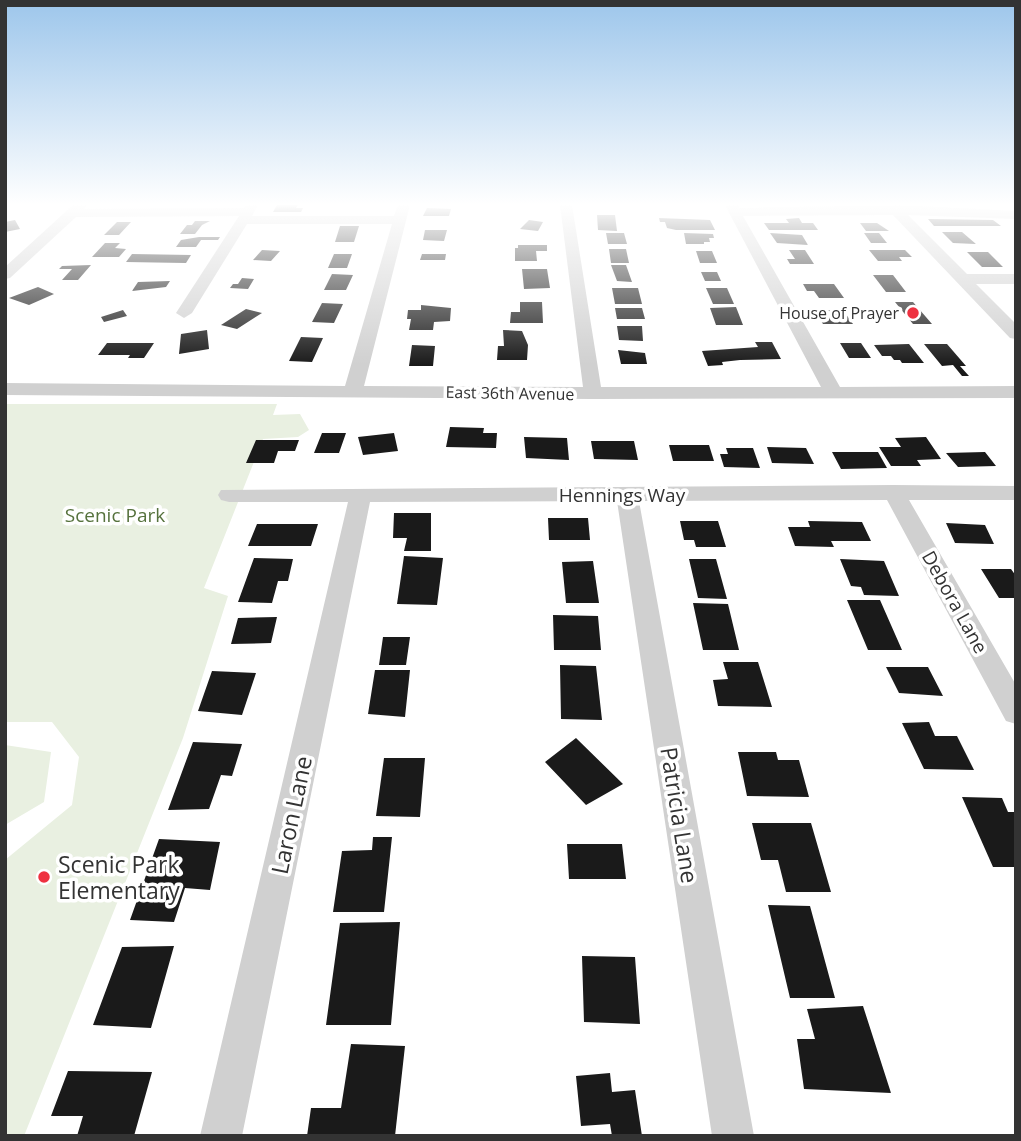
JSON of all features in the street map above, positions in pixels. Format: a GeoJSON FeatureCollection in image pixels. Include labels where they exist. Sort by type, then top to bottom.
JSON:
{"type":"FeatureCollection","features":[{"type":"Feature","properties":{"kind":"street"},"geometry":{"type":"LineString","coordinates":[[5,275],[23,258]]}},
{"type":"Feature","properties":{"kind":"street"},"geometry":{"type":"LineString","coordinates":[[184,313],[219,258]]}},
{"type":"Feature","properties":{"kind":"street"},"geometry":{"type":"LineString","coordinates":[[353,391],[390,258]]}},
{"type":"Feature","properties":{"kind":"street"},"geometry":{"type":"LineString","coordinates":[[574,258],[593,394]]}},
{"type":"Feature","properties":{"kind":"street"},"geometry":{"type":"LineString","coordinates":[[760,258],[834,393]]}},
{"type":"Feature","properties":{"kind":"street"},"geometry":{"type":"LineString","coordinates":[[944,258],[1016,334]]}},
{"type":"Feature","properties":{"kind":"street"},"geometry":{"type":"LineString","coordinates":[[964,279],[1016,279]]}},
{"type":"Feature","properties":{"kind":"street","name":"East 36th Avenue"},"geometry":{"type":"LineString","coordinates":[[5,389],[593,394],[1016,392]]}},
{"type":"Feature","properties":{"kind":"street","name":"Debora Lane"},"geometry":{"type":"LineString","coordinates":[[893,492],[1016,712]]}},
{"type":"Feature","properties":{"kind":"street","name":"Hennings Way"},"geometry":{"type":"LineString","coordinates":[[229,495],[1016,493]]}},
{"type":"Feature","properties":{"kind":"street","name":"Laron Lane"},"geometry":{"type":"LineString","coordinates":[[221,1136],[361,494]]}},
{"type":"Feature","properties":{"kind":"street","name":"Patricia Lane"},"geometry":{"type":"LineString","coordinates":[[626,495],[733,1136]]}},
{"type":"Feature","properties":{"kind":"green space","name":"Scenic Park"},"geometry":{"type":"Polygon","coordinates":[[[5,404],[277,404],[273,415],[300,414],[309,430],[298,437],[263,439],[204,588],[228,596],[183,738],[24,1136],[5,1136],[5,860],[72,805],[79,757],[52,722],[5,722],[5,404]]]}},
{"type":"Feature","properties":{"kind":"green space"},"geometry":{"type":"Polygon","coordinates":[[[5,745],[51,752],[44,802],[5,825],[5,745]]]}},
{"type":"Feature","properties":{"kind":"building"},"geometry":{"type":"Polygon","coordinates":[[[129,258],[189,258],[186,263],[126,262],[129,258]]]}},
{"type":"Feature","properties":{"kind":"building"},"geometry":{"type":"Polygon","coordinates":[[[255,258],[273,258],[271,261],[253,260],[255,258]]]}},
{"type":"Feature","properties":{"kind":"building"},"geometry":{"type":"Polygon","coordinates":[[[332,258],[350,258],[347,268],[328,268],[332,258]]]}},
{"type":"Feature","properties":{"kind":"building"},"geometry":{"type":"Polygon","coordinates":[[[421,258],[445,258],[445,260],[421,258]]]}},
{"type":"Feature","properties":{"kind":"building"},"geometry":{"type":"Polygon","coordinates":[[[515,258],[537,258],[537,261],[515,261],[515,258]]]}},
{"type":"Feature","properties":{"kind":"building"},"geometry":{"type":"Polygon","coordinates":[[[610,258],[628,258],[629,263],[611,263],[610,258]]]}},
{"type":"Feature","properties":{"kind":"building"},"geometry":{"type":"Polygon","coordinates":[[[698,258],[715,258],[717,263],[700,263],[698,258]]]}},
{"type":"Feature","properties":{"kind":"building"},"geometry":{"type":"Polygon","coordinates":[[[810,258],[814,264],[790,264],[787,259],[810,258]]]}},
{"type":"Feature","properties":{"kind":"building"},"geometry":{"type":"Polygon","coordinates":[[[876,258],[900,258],[902,261],[878,261],[876,258]]]}},
{"type":"Feature","properties":{"kind":"building"},"geometry":{"type":"Polygon","coordinates":[[[973,258],[994,258],[1003,267],[982,267],[973,258]]]}},
{"type":"Feature","properties":{"kind":"building"},"geometry":{"type":"Polygon","coordinates":[[[91,265],[78,280],[62,280],[72,269],[59,269],[62,266],[91,265]]]}},
{"type":"Feature","properties":{"kind":"building"},"geometry":{"type":"Polygon","coordinates":[[[611,265],[626,265],[632,282],[617,281],[611,265]]]}},
{"type":"Feature","properties":{"kind":"building"},"geometry":{"type":"Polygon","coordinates":[[[522,269],[547,269],[550,288],[524,289],[522,269]]]}},
{"type":"Feature","properties":{"kind":"building"},"geometry":{"type":"Polygon","coordinates":[[[701,272],[717,272],[721,281],[705,281],[701,272]]]}},
{"type":"Feature","properties":{"kind":"building"},"geometry":{"type":"Polygon","coordinates":[[[332,274],[353,275],[346,290],[324,290],[332,274]]]}},
{"type":"Feature","properties":{"kind":"building"},"geometry":{"type":"Polygon","coordinates":[[[873,275],[893,275],[906,292],[886,292],[873,275]]]}},
{"type":"Feature","properties":{"kind":"building"},"geometry":{"type":"Polygon","coordinates":[[[242,278],[254,279],[248,289],[230,288],[233,284],[238,284],[242,278]]]}},
{"type":"Feature","properties":{"kind":"building"},"geometry":{"type":"Polygon","coordinates":[[[170,281],[166,287],[132,291],[138,282],[170,281]]]}},
{"type":"Feature","properties":{"kind":"building"},"geometry":{"type":"Polygon","coordinates":[[[803,284],[834,284],[844,298],[819,298],[814,291],[807,291],[803,284]]]}},
{"type":"Feature","properties":{"kind":"building"},"geometry":{"type":"Polygon","coordinates":[[[38,287],[54,294],[29,305],[9,298],[38,287]]]}},
{"type":"Feature","properties":{"kind":"building"},"geometry":{"type":"Polygon","coordinates":[[[612,288],[638,288],[642,304],[615,304],[612,288]]]}},
{"type":"Feature","properties":{"kind":"building"},"geometry":{"type":"Polygon","coordinates":[[[706,288],[727,288],[734,304],[713,304],[706,288]]]}},
{"type":"Feature","properties":{"kind":"building"},"geometry":{"type":"Polygon","coordinates":[[[520,302],[542,302],[543,323],[510,323],[511,312],[520,312],[520,302]]]}},
{"type":"Feature","properties":{"kind":"building","name":"House of Prayer"},"geometry":{"type":"Polygon","coordinates":[[[895,302],[913,302],[932,324],[913,324],[895,302]]]}},
{"type":"Feature","properties":{"kind":"building"},"geometry":{"type":"Polygon","coordinates":[[[322,303],[343,304],[334,323],[312,322],[322,303]]]}},
{"type":"Feature","properties":{"kind":"building"},"geometry":{"type":"Polygon","coordinates":[[[421,305],[451,308],[450,321],[434,322],[433,330],[409,330],[411,319],[407,319],[408,310],[421,310],[421,305]]]}},
{"type":"Feature","properties":{"kind":"building"},"geometry":{"type":"Polygon","coordinates":[[[736,307],[743,325],[716,325],[710,308],[736,307]]]}},
{"type":"Feature","properties":{"kind":"building"},"geometry":{"type":"Polygon","coordinates":[[[615,308],[642,308],[645,319],[617,319],[615,308]]]}},
{"type":"Feature","properties":{"kind":"building"},"geometry":{"type":"Polygon","coordinates":[[[246,309],[262,313],[237,329],[221,325],[246,309]]]}},
{"type":"Feature","properties":{"kind":"building"},"geometry":{"type":"Polygon","coordinates":[[[123,310],[127,316],[104,322],[101,317],[123,310]]]}},
{"type":"Feature","properties":{"kind":"building"},"geometry":{"type":"Polygon","coordinates":[[[814,310],[843,310],[853,324],[823,324],[814,310]]]}},
{"type":"Feature","properties":{"kind":"building"},"geometry":{"type":"Polygon","coordinates":[[[617,326],[642,326],[643,341],[619,340],[617,326]]]}},
{"type":"Feature","properties":{"kind":"building"},"geometry":{"type":"Polygon","coordinates":[[[207,330],[209,349],[179,354],[181,334],[207,330]]]}},
{"type":"Feature","properties":{"kind":"building"},"geometry":{"type":"Polygon","coordinates":[[[503,330],[522,331],[528,345],[527,360],[497,360],[498,346],[504,346],[503,330]]]}},
{"type":"Feature","properties":{"kind":"building"},"geometry":{"type":"Polygon","coordinates":[[[301,337],[323,338],[312,362],[289,361],[301,337]]]}},
{"type":"Feature","properties":{"kind":"building"},"geometry":{"type":"Polygon","coordinates":[[[755,342],[772,342],[781,359],[740,360],[708,366],[702,351],[758,347],[755,342]]]}},
{"type":"Feature","properties":{"kind":"building"},"geometry":{"type":"Polygon","coordinates":[[[107,343],[154,343],[144,358],[98,355],[107,343]]]}},
{"type":"Feature","properties":{"kind":"building"},"geometry":{"type":"Polygon","coordinates":[[[840,343],[861,343],[871,358],[849,358],[840,343]]]}},
{"type":"Feature","properties":{"kind":"building"},"geometry":{"type":"Polygon","coordinates":[[[909,344],[924,363],[902,363],[891,356],[882,356],[874,345],[909,344]]]}},
{"type":"Feature","properties":{"kind":"building"},"geometry":{"type":"Polygon","coordinates":[[[924,344],[947,344],[966,366],[960,366],[969,376],[962,376],[953,365],[942,366],[924,344]]]}},
{"type":"Feature","properties":{"kind":"building"},"geometry":{"type":"Polygon","coordinates":[[[412,345],[435,346],[433,366],[409,366],[412,345]]]}},
{"type":"Feature","properties":{"kind":"building"},"geometry":{"type":"Polygon","coordinates":[[[618,350],[645,353],[647,364],[621,364],[618,350]]]}},
{"type":"Feature","properties":{"kind":"building"},"geometry":{"type":"Polygon","coordinates":[[[450,427],[484,428],[483,433],[497,433],[496,448],[446,447],[450,427]]]}},
{"type":"Feature","properties":{"kind":"building"},"geometry":{"type":"Polygon","coordinates":[[[322,433],[346,433],[339,453],[314,453],[322,433]]]}},
{"type":"Feature","properties":{"kind":"building"},"geometry":{"type":"Polygon","coordinates":[[[394,433],[398,451],[363,455],[358,437],[394,433]]]}},
{"type":"Feature","properties":{"kind":"building"},"geometry":{"type":"Polygon","coordinates":[[[524,437],[567,438],[569,460],[526,458],[524,437]]]}},
{"type":"Feature","properties":{"kind":"building"},"geometry":{"type":"Polygon","coordinates":[[[926,437],[941,459],[917,460],[921,466],[891,466],[879,447],[901,447],[895,438],[926,437]]]}},
{"type":"Feature","properties":{"kind":"building"},"geometry":{"type":"Polygon","coordinates":[[[256,440],[299,440],[295,451],[278,451],[274,463],[246,463],[256,440]]]}},
{"type":"Feature","properties":{"kind":"building"},"geometry":{"type":"Polygon","coordinates":[[[591,441],[634,441],[638,460],[594,459],[591,441]]]}},
{"type":"Feature","properties":{"kind":"building"},"geometry":{"type":"Polygon","coordinates":[[[669,445],[709,445],[714,461],[673,461],[669,445]]]}},
{"type":"Feature","properties":{"kind":"building"},"geometry":{"type":"Polygon","coordinates":[[[767,447],[806,448],[814,464],[772,463],[767,447]]]}},
{"type":"Feature","properties":{"kind":"building"},"geometry":{"type":"Polygon","coordinates":[[[726,448],[753,448],[760,468],[724,467],[720,454],[728,454],[726,448]]]}},
{"type":"Feature","properties":{"kind":"building"},"geometry":{"type":"Polygon","coordinates":[[[832,452],[878,452],[887,468],[841,469],[832,452]]]}},
{"type":"Feature","properties":{"kind":"building"},"geometry":{"type":"Polygon","coordinates":[[[985,452],[996,466],[958,467],[946,453],[985,452]]]}},
{"type":"Feature","properties":{"kind":"building"},"geometry":{"type":"Polygon","coordinates":[[[394,513],[431,513],[431,551],[404,551],[407,538],[393,538],[394,513]]]}},
{"type":"Feature","properties":{"kind":"building"},"geometry":{"type":"Polygon","coordinates":[[[548,518],[588,518],[590,540],[549,540],[548,518]]]}},
{"type":"Feature","properties":{"kind":"building"},"geometry":{"type":"Polygon","coordinates":[[[680,521],[718,521],[726,547],[696,547],[694,540],[684,540],[680,521]]]}},
{"type":"Feature","properties":{"kind":"building"},"geometry":{"type":"Polygon","coordinates":[[[808,521],[862,522],[871,541],[831,541],[834,547],[795,546],[788,527],[810,527],[808,521]]]}},
{"type":"Feature","properties":{"kind":"building"},"geometry":{"type":"Polygon","coordinates":[[[946,523],[985,525],[994,544],[955,543],[946,523]]]}},
{"type":"Feature","properties":{"kind":"building"},"geometry":{"type":"Polygon","coordinates":[[[257,524],[318,524],[311,546],[248,546],[257,524]]]}},
{"type":"Feature","properties":{"kind":"building"},"geometry":{"type":"Polygon","coordinates":[[[404,556],[443,558],[437,605],[397,604],[404,556]]]}},
{"type":"Feature","properties":{"kind":"building"},"geometry":{"type":"Polygon","coordinates":[[[254,558],[293,559],[288,581],[278,581],[272,603],[238,602],[254,558]]]}},
{"type":"Feature","properties":{"kind":"building"},"geometry":{"type":"Polygon","coordinates":[[[689,559],[716,559],[727,599],[698,598],[689,559]]]}},
{"type":"Feature","properties":{"kind":"building"},"geometry":{"type":"Polygon","coordinates":[[[840,559],[884,561],[899,596],[864,595],[861,587],[851,586],[840,559]]]}},
{"type":"Feature","properties":{"kind":"building"},"geometry":{"type":"Polygon","coordinates":[[[593,561],[599,603],[566,603],[562,562],[593,561]]]}},
{"type":"Feature","properties":{"kind":"building"},"geometry":{"type":"Polygon","coordinates":[[[981,569],[1011,569],[1016,576],[1016,598],[999,598],[981,569]]]}},
{"type":"Feature","properties":{"kind":"building"},"geometry":{"type":"Polygon","coordinates":[[[847,600],[880,600],[902,650],[868,650],[847,600]]]}},
{"type":"Feature","properties":{"kind":"building"},"geometry":{"type":"Polygon","coordinates":[[[693,603],[728,604],[739,650],[703,650],[693,603]]]}},
{"type":"Feature","properties":{"kind":"building"},"geometry":{"type":"Polygon","coordinates":[[[553,615],[598,616],[601,650],[554,650],[553,615]]]}},
{"type":"Feature","properties":{"kind":"building"},"geometry":{"type":"Polygon","coordinates":[[[277,617],[271,643],[231,644],[238,618],[277,617]]]}},
{"type":"Feature","properties":{"kind":"building"},"geometry":{"type":"Polygon","coordinates":[[[383,637],[410,637],[406,665],[379,665],[383,637]]]}},
{"type":"Feature","properties":{"kind":"building"},"geometry":{"type":"Polygon","coordinates":[[[723,662],[758,662],[772,707],[718,706],[713,680],[728,679],[723,662]]]}},
{"type":"Feature","properties":{"kind":"building"},"geometry":{"type":"Polygon","coordinates":[[[560,665],[596,666],[602,720],[561,719],[560,665]]]}},
{"type":"Feature","properties":{"kind":"building"},"geometry":{"type":"Polygon","coordinates":[[[886,667],[928,667],[943,696],[899,693],[886,667]]]}},
{"type":"Feature","properties":{"kind":"building"},"geometry":{"type":"Polygon","coordinates":[[[375,670],[410,670],[405,717],[368,714],[375,670]]]}},
{"type":"Feature","properties":{"kind":"building"},"geometry":{"type":"Polygon","coordinates":[[[212,671],[256,673],[242,715],[198,711],[212,671]]]}},
{"type":"Feature","properties":{"kind":"building"},"geometry":{"type":"Polygon","coordinates":[[[929,722],[935,736],[957,736],[974,770],[924,769],[902,723],[929,722]]]}},
{"type":"Feature","properties":{"kind":"building"},"geometry":{"type":"Polygon","coordinates":[[[576,738],[623,784],[586,805],[545,762],[576,738]]]}},
{"type":"Feature","properties":{"kind":"building"},"geometry":{"type":"Polygon","coordinates":[[[193,742],[242,744],[232,776],[221,775],[209,809],[168,810],[193,742]]]}},
{"type":"Feature","properties":{"kind":"building"},"geometry":{"type":"Polygon","coordinates":[[[738,752],[776,752],[778,760],[799,760],[809,797],[747,796],[738,752]]]}},
{"type":"Feature","properties":{"kind":"building"},"geometry":{"type":"Polygon","coordinates":[[[384,758],[425,758],[420,817],[376,816],[384,758]]]}},
{"type":"Feature","properties":{"kind":"building"},"geometry":{"type":"Polygon","coordinates":[[[962,797],[1002,798],[1008,812],[1016,812],[1016,867],[993,867],[962,797]]]}},
{"type":"Feature","properties":{"kind":"building"},"geometry":{"type":"Polygon","coordinates":[[[752,823],[811,823],[831,892],[786,892],[778,860],[761,860],[752,823]]]}},
{"type":"Feature","properties":{"kind":"building"},"geometry":{"type":"Polygon","coordinates":[[[373,837],[392,837],[384,912],[333,912],[342,851],[372,850],[373,837]]]}},
{"type":"Feature","properties":{"kind":"building"},"geometry":{"type":"Polygon","coordinates":[[[159,839],[220,842],[210,890],[185,888],[174,922],[130,920],[159,839]]]}},
{"type":"Feature","properties":{"kind":"building"},"geometry":{"type":"Polygon","coordinates":[[[567,844],[622,844],[626,879],[569,879],[567,844]]]}},
{"type":"Feature","properties":{"kind":"building"},"geometry":{"type":"Polygon","coordinates":[[[768,905],[810,906],[835,998],[790,998],[768,905]]]}},
{"type":"Feature","properties":{"kind":"building"},"geometry":{"type":"Polygon","coordinates":[[[400,922],[391,1025],[326,1025],[340,923],[400,922]]]}},
{"type":"Feature","properties":{"kind":"building"},"geometry":{"type":"Polygon","coordinates":[[[174,946],[151,1028],[93,1025],[122,947],[174,946]]]}},
{"type":"Feature","properties":{"kind":"building"},"geometry":{"type":"Polygon","coordinates":[[[582,956],[635,957],[640,1024],[584,1022],[582,956]]]}},
{"type":"Feature","properties":{"kind":"building"},"geometry":{"type":"Polygon","coordinates":[[[863,1006],[891,1093],[804,1089],[797,1039],[815,1039],[807,1009],[863,1006]]]}},
{"type":"Feature","properties":{"kind":"building"},"geometry":{"type":"Polygon","coordinates":[[[351,1044],[405,1046],[395,1136],[307,1136],[311,1108],[341,1108],[351,1044]]]}},
{"type":"Feature","properties":{"kind":"building"},"geometry":{"type":"Polygon","coordinates":[[[68,1071],[152,1072],[134,1136],[77,1136],[83,1116],[51,1116],[68,1071]]]}},
{"type":"Feature","properties":{"kind":"building"},"geometry":{"type":"Polygon","coordinates":[[[610,1073],[612,1092],[635,1090],[642,1136],[612,1136],[610,1124],[581,1126],[576,1076],[610,1073]]]}},
{"type":"Feature","properties":{"kind":"place","name":"House of Prayer"},"geometry":{"type":"Point","coordinates":[913,313]}},
{"type":"Feature","properties":{"kind":"place","name":"Scenic Park Elementary"},"geometry":{"type":"Point","coordinates":[44,877]}}]}
